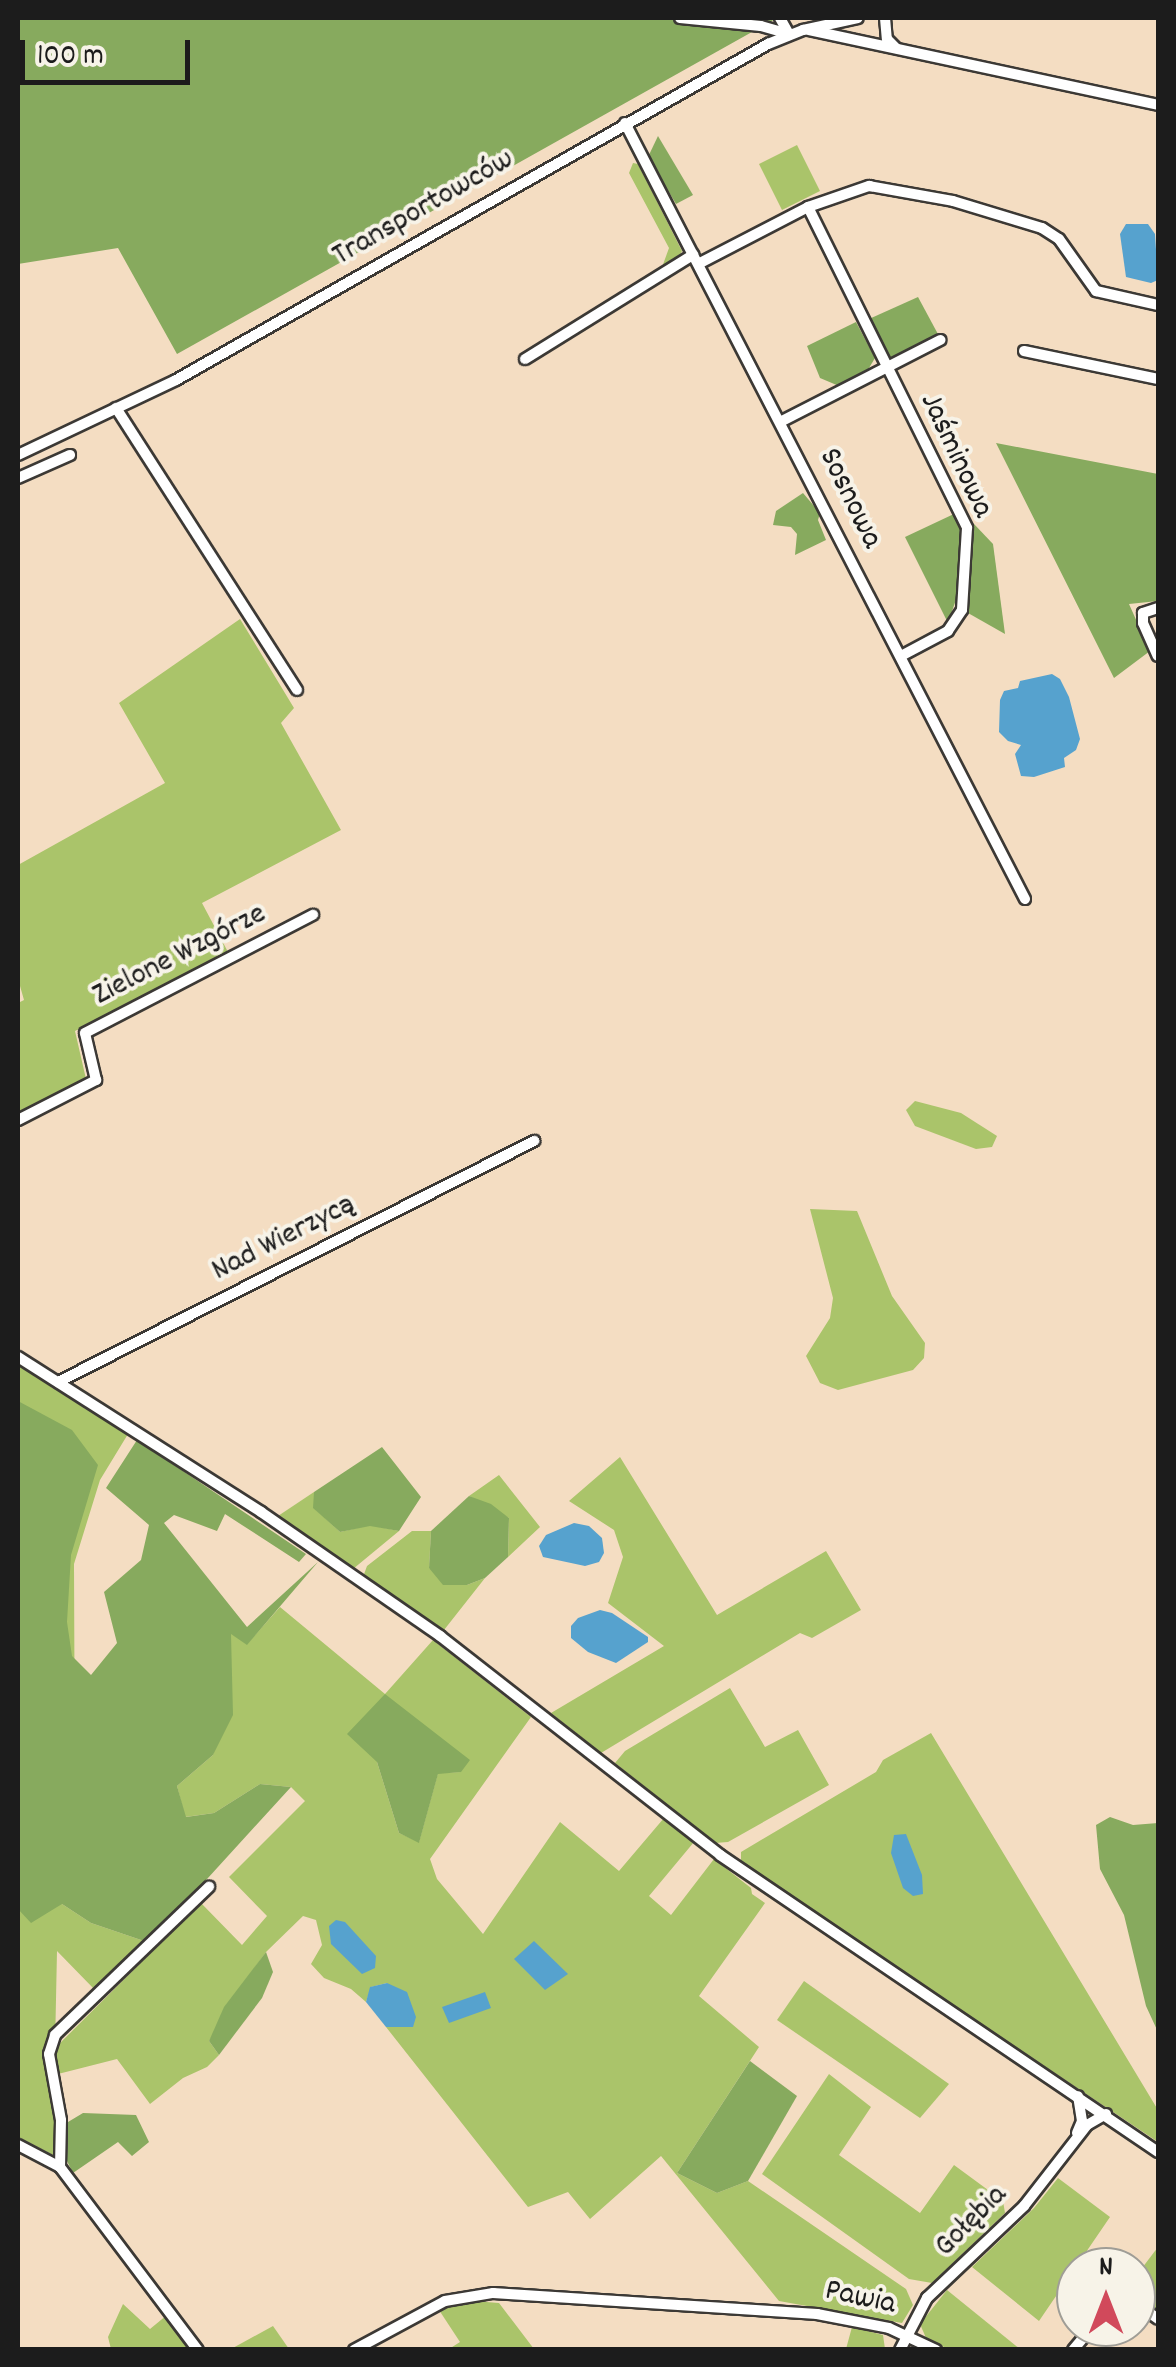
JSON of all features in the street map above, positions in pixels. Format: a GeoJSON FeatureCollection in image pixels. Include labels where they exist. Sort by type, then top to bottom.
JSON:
{"type":"FeatureCollection","features":[{"type":"Feature","properties":{"kind":"street"},"geometry":{"type":"LineString","coordinates":[[680,18],[762,26],[789,34]]}},
{"type":"Feature","properties":{"kind":"street"},"geometry":{"type":"LineString","coordinates":[[780,18],[789,34]]}},
{"type":"Feature","properties":{"kind":"street","name":"Transportowców"},"geometry":{"type":"LineString","coordinates":[[18,455],[176,380],[789,34],[858,18]]}},
{"type":"Feature","properties":{"kind":"street"},"geometry":{"type":"LineString","coordinates":[[885,18],[887,39],[897,49]]}},
{"type":"Feature","properties":{"kind":"street"},"geometry":{"type":"LineString","coordinates":[[803,30],[1158,105]]}},
{"type":"Feature","properties":{"kind":"street","name":"Sosnowa"},"geometry":{"type":"LineString","coordinates":[[625,124],[782,420],[1025,899]]}},
{"type":"Feature","properties":{"kind":"street"},"geometry":{"type":"LineString","coordinates":[[526,359],[697,259],[808,207],[868,186],[953,201],[1042,228],[1058,240],[1096,291],[1158,305]]}},
{"type":"Feature","properties":{"kind":"street","name":"Jaśminowa"},"geometry":{"type":"LineString","coordinates":[[808,207],[884,368],[967,528],[962,610],[948,631],[901,656]]}},
{"type":"Feature","properties":{"kind":"street"},"geometry":{"type":"LineString","coordinates":[[884,368],[940,340]]}},
{"type":"Feature","properties":{"kind":"street"},"geometry":{"type":"LineString","coordinates":[[1024,351],[1158,379]]}},
{"type":"Feature","properties":{"kind":"street","name":"Jaśminowa"},"geometry":{"type":"LineString","coordinates":[[782,420],[884,368]]}},
{"type":"Feature","properties":{"kind":"street"},"geometry":{"type":"LineString","coordinates":[[116,408],[297,690]]}},
{"type":"Feature","properties":{"kind":"street"},"geometry":{"type":"LineString","coordinates":[[18,478],[70,455]]}},
{"type":"Feature","properties":{"kind":"street"},"geometry":{"type":"LineString","coordinates":[[1158,608],[1143,613],[1143,623],[1158,656]]}},
{"type":"Feature","properties":{"kind":"street","name":"Zielone Wzgórze"},"geometry":{"type":"LineString","coordinates":[[18,1120],[96,1080],[85,1033],[314,915]]}},
{"type":"Feature","properties":{"kind":"street","name":"Nad Wierzycą"},"geometry":{"type":"LineString","coordinates":[[58,1382],[534,1141]]}},
{"type":"Feature","properties":{"kind":"street"},"geometry":{"type":"LineString","coordinates":[[18,1357],[260,1512],[427,1627],[720,1855],[1158,2152]]}},
{"type":"Feature","properties":{"kind":"street"},"geometry":{"type":"LineString","coordinates":[[60,2167],[61,2120],[48,2054],[56,2035],[208,1887]]}},
{"type":"Feature","properties":{"kind":"street"},"geometry":{"type":"LineString","coordinates":[[1074,2143],[1082,2121],[1078,2095]]}},
{"type":"Feature","properties":{"kind":"street","name":"Gołębia"},"geometry":{"type":"LineString","coordinates":[[900,2350],[927,2298],[1024,2206],[1087,2124],[1106,2114]]}},
{"type":"Feature","properties":{"kind":"street"},"geometry":{"type":"LineString","coordinates":[[18,2145],[60,2167],[198,2350]]}},
{"type":"Feature","properties":{"kind":"street","name":"Pawia"},"geometry":{"type":"LineString","coordinates":[[354,2350],[432,2306],[473,2294],[770,2309],[866,2322],[936,2350]]}},
{"type":"Feature","properties":{"kind":"green space"},"geometry":{"type":"Polygon","coordinates":[[[18,18],[777,18],[177,354],[118,248],[18,264],[18,18]]]}},
{"type":"Feature","properties":{"kind":"green space"},"geometry":{"type":"Polygon","coordinates":[[[658,136],[693,195],[676,204],[648,157],[658,136]]]}},
{"type":"Feature","properties":{"kind":"green space"},"geometry":{"type":"Polygon","coordinates":[[[797,145],[820,191],[782,210],[759,164],[797,145]]]}},
{"type":"Feature","properties":{"kind":"green space"},"geometry":{"type":"Polygon","coordinates":[[[633,163],[638,164],[682,251],[676,263],[661,270],[669,248],[629,173],[633,163]]]}},
{"type":"Feature","properties":{"kind":"green space"},"geometry":{"type":"Polygon","coordinates":[[[918,297],[939,336],[889,361],[869,319],[918,297]]]}},
{"type":"Feature","properties":{"kind":"green space"},"geometry":{"type":"Polygon","coordinates":[[[856,322],[875,358],[866,373],[839,386],[820,378],[807,346],[856,322]]]}},
{"type":"Feature","properties":{"kind":"green space"},"geometry":{"type":"Polygon","coordinates":[[[996,443],[1158,474],[1158,601],[1129,604],[1150,651],[1114,678],[996,443]]]}},
{"type":"Feature","properties":{"kind":"green space"},"geometry":{"type":"Polygon","coordinates":[[[803,493],[820,513],[818,520],[826,540],[795,555],[797,534],[791,527],[773,525],[776,511],[803,493]]]}},
{"type":"Feature","properties":{"kind":"green space"},"geometry":{"type":"Polygon","coordinates":[[[956,513],[962,535],[960,588],[948,623],[905,537],[956,513]]]}},
{"type":"Feature","properties":{"kind":"green space"},"geometry":{"type":"Polygon","coordinates":[[[974,524],[993,544],[1005,634],[968,613],[974,524]]]}},
{"type":"Feature","properties":{"kind":"green space"},"geometry":{"type":"Polygon","coordinates":[[[240,619],[294,708],[281,723],[341,830],[202,903],[228,952],[75,1031],[86,1079],[18,1112],[18,1003],[24,1000],[18,979],[18,865],[165,783],[119,703],[240,619]]]}},
{"type":"Feature","properties":{"kind":"green space"},"geometry":{"type":"Polygon","coordinates":[[[915,1101],[961,1113],[997,1136],[992,1147],[976,1149],[915,1126],[906,1110],[915,1101]]]}},
{"type":"Feature","properties":{"kind":"green space"},"geometry":{"type":"Polygon","coordinates":[[[810,1209],[857,1211],[892,1296],[925,1343],[924,1358],[913,1370],[838,1390],[820,1383],[806,1356],[830,1318],[833,1298],[810,1209]]]}},
{"type":"Feature","properties":{"kind":"green space"},"geometry":{"type":"Polygon","coordinates":[[[18,1362],[128,1434],[100,1480],[74,1564],[75,1800],[62,1904],[91,1923],[144,1941],[94,1989],[57,1951],[55,2048],[201,1903],[242,1945],[267,1916],[229,1877],[305,1801],[291,1787],[260,1784],[214,1813],[185,1817],[177,1786],[213,1755],[231,1633],[247,1644],[280,1607],[385,1694],[433,1640],[531,1717],[430,1859],[437,1879],[483,1934],[560,1822],[619,1871],[664,1818],[694,1842],[649,1896],[671,1915],[714,1859],[751,1888],[752,1894],[765,1903],[699,1996],[759,2047],[677,2173],[717,2193],[748,2181],[906,2289],[913,2305],[902,2323],[779,2301],[661,2156],[590,2219],[568,2192],[528,2207],[386,2027],[402,2025],[387,1983],[371,1987],[366,2002],[351,1989],[324,1978],[311,1964],[322,1945],[316,1920],[303,1916],[266,1952],[248,1977],[209,2041],[219,2055],[207,2067],[183,2078],[150,2104],[117,2059],[58,2074],[56,2063],[59,2158],[18,2137],[18,1362]],[[377,1762],[399,1833],[419,1842],[438,1773],[461,1772],[377,1762]]]}},
{"type":"Feature","properties":{"kind":"green space"},"geometry":{"type":"Polygon","coordinates":[[[18,1401],[72,1430],[98,1465],[71,1555],[67,1622],[72,1656],[91,1675],[117,1643],[104,1592],[141,1560],[149,1525],[106,1488],[137,1440],[306,1554],[299,1562],[225,1514],[217,1531],[174,1515],[164,1523],[247,1627],[318,1562],[247,1645],[231,1634],[233,1715],[213,1755],[177,1786],[186,1817],[214,1813],[260,1784],[291,1787],[187,1901],[144,1941],[91,1923],[62,1904],[31,1923],[18,1909],[18,1401]]]}},
{"type":"Feature","properties":{"kind":"green space"},"geometry":{"type":"Polygon","coordinates":[[[382,1447],[421,1497],[399,1531],[370,1526],[340,1532],[313,1508],[314,1492],[382,1447]]]}},
{"type":"Feature","properties":{"kind":"green space"},"geometry":{"type":"Polygon","coordinates":[[[620,1457],[717,1615],[826,1551],[861,1610],[812,1638],[800,1633],[601,1753],[551,1713],[664,1646],[608,1603],[623,1557],[614,1530],[569,1501],[620,1457]]]}},
{"type":"Feature","properties":{"kind":"green space"},"geometry":{"type":"Polygon","coordinates":[[[499,1475],[540,1527],[508,1557],[509,1518],[469,1496],[499,1475]]]}},
{"type":"Feature","properties":{"kind":"green space"},"geometry":{"type":"Polygon","coordinates":[[[314,1492],[314,1508],[340,1532],[370,1525],[399,1531],[353,1569],[278,1516],[314,1492]]]}},
{"type":"Feature","properties":{"kind":"green space"},"geometry":{"type":"Polygon","coordinates":[[[469,1496],[491,1504],[509,1518],[508,1557],[485,1578],[467,1585],[443,1585],[429,1568],[431,1531],[469,1496]]]}},
{"type":"Feature","properties":{"kind":"green space"},"geometry":{"type":"Polygon","coordinates":[[[412,1531],[431,1531],[429,1568],[467,1585],[485,1578],[444,1630],[363,1577],[367,1566],[412,1531]]]}},
{"type":"Feature","properties":{"kind":"green space"},"geometry":{"type":"Polygon","coordinates":[[[730,1688],[765,1747],[798,1730],[829,1785],[728,1842],[715,1843],[615,1763],[625,1751],[730,1688]]]}},
{"type":"Feature","properties":{"kind":"green space"},"geometry":{"type":"Polygon","coordinates":[[[385,1694],[470,1760],[461,1772],[438,1774],[419,1843],[399,1833],[377,1762],[347,1734],[385,1694]]]}},
{"type":"Feature","properties":{"kind":"green space"},"geometry":{"type":"Polygon","coordinates":[[[931,1733],[1158,2110],[1158,2142],[741,1864],[741,1852],[876,1772],[883,1760],[931,1733]]]}},
{"type":"Feature","properties":{"kind":"green space"},"geometry":{"type":"Polygon","coordinates":[[[1110,1817],[1133,1825],[1158,1823],[1158,2032],[1146,2006],[1124,1915],[1100,1869],[1096,1825],[1110,1817]]]}},
{"type":"Feature","properties":{"kind":"green space"},"geometry":{"type":"Polygon","coordinates":[[[266,1952],[273,1972],[262,1998],[219,2055],[209,2041],[224,2007],[266,1952]]]}},
{"type":"Feature","properties":{"kind":"green space"},"geometry":{"type":"Polygon","coordinates":[[[804,1981],[949,2084],[920,2118],[777,2020],[804,1981]]]}},
{"type":"Feature","properties":{"kind":"green space"},"geometry":{"type":"Polygon","coordinates":[[[750,2061],[797,2096],[748,2181],[717,2193],[677,2173],[750,2061]]]}},
{"type":"Feature","properties":{"kind":"green space"},"geometry":{"type":"Polygon","coordinates":[[[829,2074],[871,2107],[839,2155],[920,2213],[954,2165],[1003,2201],[1005,2213],[932,2283],[909,2279],[762,2174],[829,2074]]]}},
{"type":"Feature","properties":{"kind":"green space"},"geometry":{"type":"Polygon","coordinates":[[[83,2113],[136,2115],[149,2142],[132,2156],[118,2142],[73,2173],[67,2161],[68,2122],[83,2113]]]}},
{"type":"Feature","properties":{"kind":"green space"},"geometry":{"type":"Polygon","coordinates":[[[1058,2178],[1110,2217],[1090,2247],[1056,2247],[1056,2296],[1039,2321],[972,2267],[1034,2208],[1058,2178]]]}},
{"type":"Feature","properties":{"kind":"green space"},"geometry":{"type":"Polygon","coordinates":[[[1158,2247],[1157,2313],[1156,2312],[1158,2247]]]}},
{"type":"Feature","properties":{"kind":"green space"},"geometry":{"type":"Polygon","coordinates":[[[947,2290],[1020,2349],[948,2349],[926,2338],[920,2324],[947,2290]]]}},
{"type":"Feature","properties":{"kind":"green space"},"geometry":{"type":"Polygon","coordinates":[[[461,2300],[499,2303],[534,2349],[449,2349],[460,2342],[439,2310],[461,2300]]]}},
{"type":"Feature","properties":{"kind":"green space"},"geometry":{"type":"Polygon","coordinates":[[[123,2304],[150,2329],[167,2315],[194,2349],[111,2349],[108,2337],[123,2304]]]}},
{"type":"Feature","properties":{"kind":"green space"},"geometry":{"type":"Polygon","coordinates":[[[273,2326],[289,2349],[231,2349],[273,2326]]]}},
{"type":"Feature","properties":{"kind":"green space"},"geometry":{"type":"Polygon","coordinates":[[[852,2327],[883,2335],[885,2349],[846,2349],[852,2327]]]}},
{"type":"Feature","properties":{"kind":"water"},"geometry":{"type":"Polygon","coordinates":[[[1126,224],[1148,224],[1155,234],[1158,280],[1151,283],[1126,277],[1120,234],[1126,224]]]}},
{"type":"Feature","properties":{"kind":"water"},"geometry":{"type":"Polygon","coordinates":[[[1052,674],[1060,679],[1069,697],[1080,739],[1076,750],[1064,758],[1065,767],[1034,777],[1021,776],[1015,754],[1021,745],[1008,741],[999,732],[1000,700],[1004,691],[1018,688],[1020,681],[1052,674]]]}},
{"type":"Feature","properties":{"kind":"water"},"geometry":{"type":"Polygon","coordinates":[[[574,1523],[589,1526],[602,1538],[604,1553],[599,1562],[585,1566],[543,1557],[539,1546],[546,1535],[574,1523]]]}},
{"type":"Feature","properties":{"kind":"water"},"geometry":{"type":"Polygon","coordinates":[[[600,1610],[612,1613],[648,1637],[648,1642],[616,1663],[588,1652],[571,1638],[571,1626],[578,1618],[600,1610]]]}},
{"type":"Feature","properties":{"kind":"water"},"geometry":{"type":"Polygon","coordinates":[[[906,1834],[922,1875],[923,1894],[913,1896],[903,1888],[891,1853],[894,1835],[906,1834]]]}},
{"type":"Feature","properties":{"kind":"water"},"geometry":{"type":"Polygon","coordinates":[[[336,1920],[345,1922],[376,1956],[375,1968],[362,1974],[331,1944],[329,1926],[336,1920]]]}},
{"type":"Feature","properties":{"kind":"water"},"geometry":{"type":"Polygon","coordinates":[[[534,1941],[568,1974],[545,1990],[514,1959],[534,1941]]]}},
{"type":"Feature","properties":{"kind":"water"},"geometry":{"type":"Polygon","coordinates":[[[387,1983],[407,1992],[416,2017],[413,2027],[386,2027],[366,2002],[370,1987],[387,1983]]]}},
{"type":"Feature","properties":{"kind":"water"},"geometry":{"type":"Polygon","coordinates":[[[485,1992],[491,2008],[449,2023],[442,2007],[485,1992]]]}}]}
